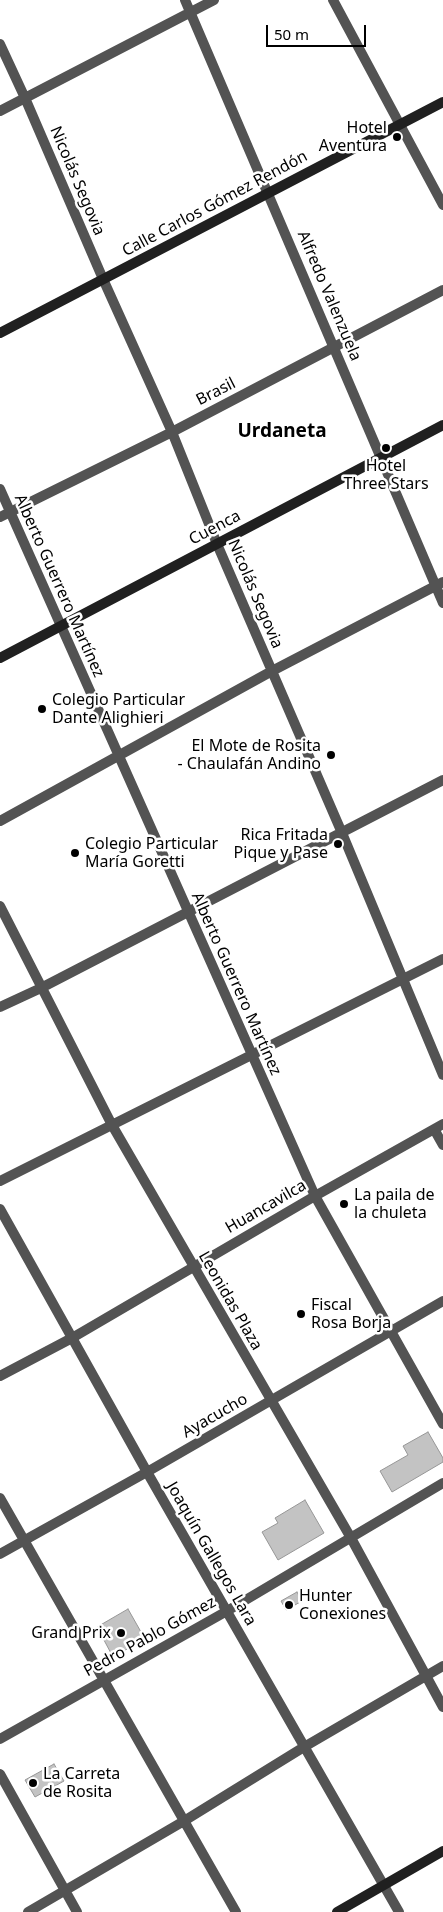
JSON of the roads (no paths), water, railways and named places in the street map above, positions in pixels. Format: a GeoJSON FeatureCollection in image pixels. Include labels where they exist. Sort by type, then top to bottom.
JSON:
{"type":"FeatureCollection","features":[{"type":"Feature","properties":{"kind":"main road","name":"Calle Carlos Gómez Rendón"},"geometry":{"type":"LineString","coordinates":[[0,333],[443,102]]}},
{"type":"Feature","properties":{"kind":"main road","name":"Cuenca"},"geometry":{"type":"LineString","coordinates":[[0,658],[443,425]]}},
{"type":"Feature","properties":{"kind":"main road"},"geometry":{"type":"LineString","coordinates":[[337,1912],[443,1851]]}},
{"type":"Feature","properties":{"kind":"street","name":"Alfredo Valenzuela"},"geometry":{"type":"LineString","coordinates":[[185,0],[381,458],[439,584],[443,603]]}},
{"type":"Feature","properties":{"kind":"street"},"geometry":{"type":"LineString","coordinates":[[0,111],[214,0]]}},
{"type":"Feature","properties":{"kind":"street"},"geometry":{"type":"LineString","coordinates":[[334,0],[443,205]]}},
{"type":"Feature","properties":{"kind":"street","name":"Nicolás Segovia"},"geometry":{"type":"LineString","coordinates":[[0,44],[26,98],[103,279],[172,432],[217,544],[342,833],[443,1076]]}},
{"type":"Feature","properties":{"kind":"street","name":"Brasil"},"geometry":{"type":"LineString","coordinates":[[0,517],[172,432],[443,290]]}},
{"type":"Feature","properties":{"kind":"street","name":"Alberto Guerrero Martínez"},"geometry":{"type":"LineString","coordinates":[[0,489],[315,1196],[443,1424]]}},
{"type":"Feature","properties":{"kind":"street"},"geometry":{"type":"LineString","coordinates":[[0,821],[272,671],[439,584]]}},
{"type":"Feature","properties":{"kind":"street"},"geometry":{"type":"LineString","coordinates":[[0,1007],[41,988],[443,780]]}},
{"type":"Feature","properties":{"kind":"street","name":"Leonidas Plaza"},"geometry":{"type":"LineString","coordinates":[[0,906],[112,1125],[351,1538],[443,1706]]}},
{"type":"Feature","properties":{"kind":"street"},"geometry":{"type":"LineString","coordinates":[[0,1181],[443,959]]}},
{"type":"Feature","properties":{"kind":"street"},"geometry":{"type":"LineString","coordinates":[[438,1127],[443,1145]]}},
{"type":"Feature","properties":{"kind":"street","name":"Huancavilca"},"geometry":{"type":"LineString","coordinates":[[0,1376],[72,1338],[193,1266],[438,1127]]}},
{"type":"Feature","properties":{"kind":"street","name":"Joaquín Gallegos Lara"},"geometry":{"type":"LineString","coordinates":[[0,1209],[147,1472],[399,1912]]}},
{"type":"Feature","properties":{"kind":"street","name":"Ayacucho"},"geometry":{"type":"LineString","coordinates":[[0,1554],[147,1472],[443,1301]]}},
{"type":"Feature","properties":{"kind":"street","name":"Pedro Pablo Gómez"},"geometry":{"type":"LineString","coordinates":[[0,1739],[227,1611],[443,1483]]}},
{"type":"Feature","properties":{"kind":"street"},"geometry":{"type":"LineString","coordinates":[[0,1498],[236,1912]]}},
{"type":"Feature","properties":{"kind":"street"},"geometry":{"type":"LineString","coordinates":[[28,1912],[443,1666]]}},
{"type":"Feature","properties":{"kind":"street"},"geometry":{"type":"LineString","coordinates":[[0,1774],[77,1912]]}},
{"type":"Feature","properties":{"kind":"place","name":"Hotel Aventura"},"geometry":{"type":"Point","coordinates":[397,137]}},
{"type":"Feature","properties":{"kind":"place","name":"Hotel Three Stars"},"geometry":{"type":"Point","coordinates":[386,448]}},
{"type":"Feature","properties":{"kind":"place","name":"Colegio Particular Dante Alighieri"},"geometry":{"type":"Point","coordinates":[42,709]}},
{"type":"Feature","properties":{"kind":"place","name":"El Mote de Rosita - Chaulafán Andino"},"geometry":{"type":"Point","coordinates":[331,755]}},
{"type":"Feature","properties":{"kind":"place","name":"Rica Fritada Pique y Pase"},"geometry":{"type":"Point","coordinates":[338,844]}},
{"type":"Feature","properties":{"kind":"place","name":"Colegio Particular María Goretti"},"geometry":{"type":"Point","coordinates":[75,853]}},
{"type":"Feature","properties":{"kind":"place","name":"La paila de la chuleta"},"geometry":{"type":"Point","coordinates":[344,1204]}},
{"type":"Feature","properties":{"kind":"place","name":"Fiscal Rosa Borja"},"geometry":{"type":"Point","coordinates":[301,1314]}},
{"type":"Feature","properties":{"kind":"place","name":"Hunter Conexiones"},"geometry":{"type":"Point","coordinates":[289,1605]}},
{"type":"Feature","properties":{"kind":"place","name":"Grand Prix"},"geometry":{"type":"Point","coordinates":[121,1633]}},
{"type":"Feature","properties":{"kind":"place","name":"La Carreta de Rosita"},"geometry":{"type":"Point","coordinates":[33,1783]}},
{"type":"Feature","properties":{"kind":"district","name":"Urdaneta"},"geometry":{"type":"Point","coordinates":[282,432]}}]}
